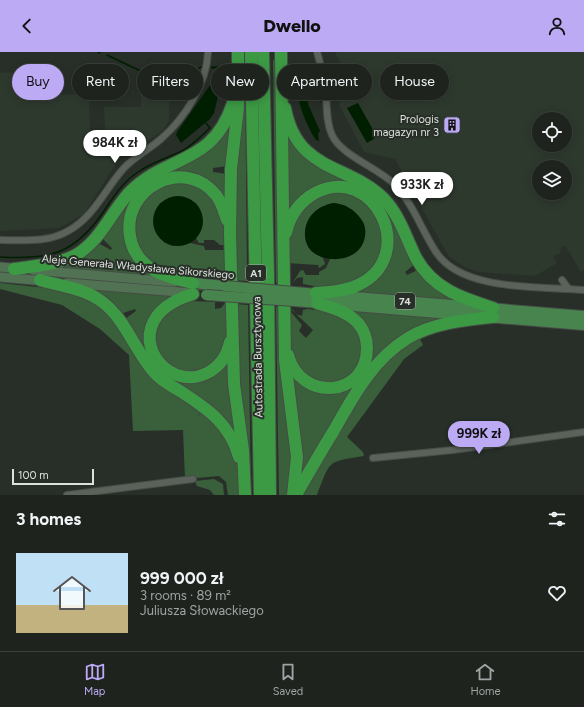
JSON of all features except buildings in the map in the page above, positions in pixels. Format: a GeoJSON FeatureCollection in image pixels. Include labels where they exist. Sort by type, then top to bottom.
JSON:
{"type":"FeatureCollection","features":[{"type":"Feature","properties":{"kind":"highway"},"geometry":{"type":"LineString","coordinates":[[238,52],[238,64]]}},
{"type":"Feature","properties":{"kind":"highway","name":"Autostrada Bursztynowa"},"geometry":{"type":"LineString","coordinates":[[251,52],[260,495]]}},
{"type":"Feature","properties":{"kind":"highway","name":"Autostrada Bursztynowa"},"geometry":{"type":"LineString","coordinates":[[263,52],[270,495]]}},
{"type":"Feature","properties":{"kind":"highway"},"geometry":{"type":"LineString","coordinates":[[281,52],[281,64]]}},
{"type":"Feature","properties":{"kind":"highway"},"geometry":{"type":"LineString","coordinates":[[14,268],[55,263],[70,258],[87,248],[99,236],[129,194],[144,181],[155,173],[195,153],[212,142],[227,120],[234,100]]}},
{"type":"Feature","properties":{"kind":"highway"},"geometry":{"type":"LineString","coordinates":[[238,100],[231,169],[230,233],[235,399],[243,450],[245,490]]}},
{"type":"Feature","properties":{"kind":"highway"},"geometry":{"type":"LineString","coordinates":[[281,100],[286,379],[297,457],[293,495]]}},
{"type":"Feature","properties":{"kind":"highway"},"geometry":{"type":"LineString","coordinates":[[284,100],[287,116],[296,137],[303,147],[323,164],[372,189],[384,200],[398,219],[423,268],[438,284],[456,296],[493,313]]}},
{"type":"Feature","properties":{"kind":"highway"},"geometry":{"type":"LineString","coordinates":[[230,233],[220,200],[208,188],[197,182],[178,178],[161,181],[152,185],[138,199],[129,217],[130,240],[135,254],[143,264],[155,272],[193,288],[164,308],[152,326],[150,336],[152,349],[157,360],[167,370],[176,375],[188,377],[200,376],[211,371],[222,361],[228,349],[232,327]]}},
{"type":"Feature","properties":{"kind":"highway"},"geometry":{"type":"LineString","coordinates":[[284,258],[285,236],[291,217],[298,206],[309,197],[320,191],[338,188],[360,193],[373,202],[381,212],[387,231],[388,244],[381,265],[370,277],[358,285],[317,298]]}},
{"type":"Feature","properties":{"kind":"highway"},"geometry":{"type":"LineString","coordinates":[[40,280],[86,292],[111,309],[154,373],[209,410],[226,427],[238,454],[245,490]]}},
{"type":"Feature","properties":{"kind":"highway"},"geometry":{"type":"LineString","coordinates":[[285,338],[289,358],[294,369],[298,376],[311,385],[332,388],[348,383],[358,375],[364,364],[367,351],[364,332],[358,323],[344,313],[317,298]]}},
{"type":"Feature","properties":{"kind":"highway"},"geometry":{"type":"LineString","coordinates":[[296,495],[367,376],[386,355],[408,338],[427,330],[493,313]]}},
{"type":"Feature","properties":{"kind":"main road","name":"Aleje Generała Władysława Sikorskiego"},"geometry":{"type":"LineString","coordinates":[[0,267],[193,288],[206,294],[294,296]]}},
{"type":"Feature","properties":{"kind":"main road","name":"Aleje Generała Władysława Sikorskiego"},"geometry":{"type":"LineString","coordinates":[[0,277],[193,288],[225,286],[294,296],[493,313],[584,325]]}},
{"type":"Feature","properties":{"kind":"main road","name":"Aleje Generała Władysława Sikorskiego"},"geometry":{"type":"LineString","coordinates":[[493,313],[584,316]]}},
{"type":"Feature","properties":{"kind":"street"},"geometry":{"type":"LineString","coordinates":[[0,240],[51,238],[69,231],[84,220],[125,166],[162,138],[180,118],[200,84],[206,68],[208,52]]}},
{"type":"Feature","properties":{"kind":"street"},"geometry":{"type":"LineString","coordinates":[[317,52],[325,78],[329,129],[334,140],[343,150],[383,174],[400,190],[414,210],[436,251],[446,264],[463,275],[480,281],[584,290]]}},
{"type":"Feature","properties":{"kind":"street"},"geometry":{"type":"LineString","coordinates":[[562,280],[568,288]]}},
{"type":"Feature","properties":{"kind":"street"},"geometry":{"type":"LineString","coordinates":[[372,458],[456,449],[584,432]]}},
{"type":"Feature","properties":{"kind":"street"},"geometry":{"type":"LineString","coordinates":[[67,495],[193,480]]}},
{"type":"Feature","properties":{"kind":"shaded area"},"geometry":{"type":"Polygon","coordinates":[[[335,52],[584,52],[584,270],[581,272],[565,245],[561,248],[560,253],[553,256],[557,263],[535,276],[478,272],[465,267],[449,257],[395,159],[364,152],[338,103],[345,100],[372,100],[372,64],[342,64],[335,52]]]}},
{"type":"Feature","properties":{"kind":"shaded area"},"geometry":{"type":"Polygon","coordinates":[[[242,60],[245,60],[245,64],[242,64],[242,60]]]}},
{"type":"Feature","properties":{"kind":"shaded area"},"geometry":{"type":"Polygon","coordinates":[[[273,60],[278,60],[277,100],[278,100],[280,283],[276,283],[273,60]]]}},
{"type":"Feature","properties":{"kind":"shaded area"},"geometry":{"type":"Polygon","coordinates":[[[12,72],[12,100],[64,100],[64,95],[72,95],[72,100],[89,100],[90,135],[105,134],[104,107],[141,107],[141,100],[169,100],[169,121],[162,131],[120,157],[84,214],[59,228],[0,231],[0,73],[12,72]]]}},
{"type":"Feature","properties":{"kind":"shaded area"},"geometry":{"type":"Polygon","coordinates":[[[211,84],[211,100],[217,100],[214,113],[210,119],[181,143],[176,135],[177,132],[200,100],[203,100],[203,95],[211,84]]]}},
{"type":"Feature","properties":{"kind":"shaded area"},"geometry":{"type":"Polygon","coordinates":[[[240,100],[245,100],[247,281],[234,280],[234,197],[240,100]]]}},
{"type":"Feature","properties":{"kind":"shaded area"},"geometry":{"type":"Polygon","coordinates":[[[299,100],[307,100],[320,131],[318,134],[319,141],[316,140],[305,120],[299,100]]]}},
{"type":"Feature","properties":{"kind":"shaded area"},"geometry":{"type":"Polygon","coordinates":[[[358,103],[377,137],[367,143],[347,108],[358,103]]]}},
{"type":"Feature","properties":{"kind":"shaded area"},"geometry":{"type":"Polygon","coordinates":[[[231,119],[227,166],[213,168],[213,172],[227,174],[228,207],[207,182],[153,182],[231,119]]]}},
{"type":"Feature","properties":{"kind":"shaded area"},"geometry":{"type":"Polygon","coordinates":[[[284,120],[294,140],[341,176],[385,204],[415,264],[405,272],[407,275],[420,269],[457,302],[348,292],[376,277],[388,219],[340,185],[288,216],[284,120]]]}},
{"type":"Feature","properties":{"kind":"shaded area"},"geometry":{"type":"Polygon","coordinates":[[[152,183],[125,231],[159,277],[61,269],[54,266],[98,243],[111,250],[112,248],[102,238],[124,205],[152,183]]]}},
{"type":"Feature","properties":{"kind":"shaded area"},"geometry":{"type":"Polygon","coordinates":[[[175,183],[193,184],[212,197],[225,226],[224,245],[220,245],[214,240],[204,240],[204,243],[199,243],[196,238],[196,204],[186,199],[169,199],[159,205],[154,222],[156,233],[165,243],[172,246],[190,243],[204,246],[205,250],[225,250],[225,276],[222,271],[216,269],[215,278],[178,275],[158,270],[137,249],[133,216],[149,192],[175,183]]]}},
{"type":"Feature","properties":{"kind":"shaded area"},"geometry":{"type":"Polygon","coordinates":[[[345,192],[367,202],[384,232],[380,261],[356,283],[319,287],[303,284],[303,277],[297,278],[292,284],[300,271],[303,270],[306,275],[319,275],[319,272],[326,268],[330,259],[337,259],[346,206],[333,203],[326,205],[308,247],[312,252],[323,258],[325,264],[319,268],[318,265],[287,263],[288,233],[296,213],[321,194],[345,192]]]}},
{"type":"Feature","properties":{"kind":"shaded area"},"geometry":{"type":"Polygon","coordinates":[[[178,196],[187,198],[198,207],[203,221],[201,230],[192,241],[178,246],[169,244],[158,235],[153,221],[155,212],[164,201],[178,196]]]}},
{"type":"Feature","properties":{"kind":"shaded area"},"geometry":{"type":"Polygon","coordinates":[[[333,203],[345,206],[355,212],[365,227],[365,236],[361,247],[354,254],[343,258],[332,259],[322,257],[313,252],[307,243],[305,232],[310,217],[318,209],[333,203]]]}},
{"type":"Feature","properties":{"kind":"shaded area"},"geometry":{"type":"Polygon","coordinates":[[[0,271],[220,289],[220,292],[0,273],[0,271]]]}},
{"type":"Feature","properties":{"kind":"shaded area"},"geometry":{"type":"Polygon","coordinates":[[[0,283],[65,290],[102,306],[138,354],[203,409],[198,416],[204,410],[214,418],[237,459],[241,495],[228,495],[226,482],[219,476],[185,479],[183,430],[133,431],[129,355],[100,329],[62,305],[0,289],[0,283]]]}},
{"type":"Feature","properties":{"kind":"shaded area"},"geometry":{"type":"Polygon","coordinates":[[[80,287],[180,295],[170,299],[147,343],[180,381],[229,359],[240,445],[153,365],[125,319],[136,311],[135,309],[120,314],[80,287]]]}},
{"type":"Feature","properties":{"kind":"shaded area"},"geometry":{"type":"Polygon","coordinates":[[[191,301],[215,302],[215,309],[221,308],[225,303],[228,303],[228,338],[222,354],[203,372],[181,372],[161,360],[158,355],[154,331],[167,310],[191,301]]]}},
{"type":"Feature","properties":{"kind":"shaded area"},"geometry":{"type":"Polygon","coordinates":[[[235,304],[248,305],[251,495],[240,416],[235,304]]]}},
{"type":"Feature","properties":{"kind":"shaded area"},"geometry":{"type":"Polygon","coordinates":[[[276,307],[281,307],[293,447],[289,495],[279,495],[276,307]]]}},
{"type":"Feature","properties":{"kind":"shaded area"},"geometry":{"type":"Polygon","coordinates":[[[307,309],[328,311],[346,319],[361,334],[364,353],[352,374],[335,384],[311,381],[290,356],[290,311],[302,325],[299,331],[306,338],[313,330],[296,314],[302,316],[303,310],[307,309]]]}},
{"type":"Feature","properties":{"kind":"shaded area"},"geometry":{"type":"Polygon","coordinates":[[[341,309],[459,318],[396,343],[305,474],[298,474],[290,387],[293,376],[340,390],[371,350],[341,309]]]}},
{"type":"Feature","properties":{"kind":"shaded area"},"geometry":{"type":"Polygon","coordinates":[[[419,337],[423,345],[404,359],[347,437],[363,452],[364,456],[336,462],[328,469],[317,495],[303,495],[363,390],[383,363],[419,337]]]}},
{"type":"Feature","properties":{"kind":"shaded area"},"geometry":{"type":"Polygon","coordinates":[[[214,479],[223,484],[224,495],[214,495],[210,490],[197,486],[195,481],[214,479]]]}},
{"type":"Feature","properties":{"kind":"waterway"},"geometry":{"type":"LineString","coordinates":[[107,55],[137,69]]}},
{"type":"Feature","properties":{"kind":"waterway"},"geometry":{"type":"LineString","coordinates":[[0,257],[18,258],[47,255],[72,245],[83,237],[128,180],[148,166],[190,146],[210,128],[206,123]]}},
{"type":"Feature","properties":{"kind":"place","name":"Prologis magazyn nr 3"},"geometry":{"type":"Point","coordinates":[452,125]}}]}
